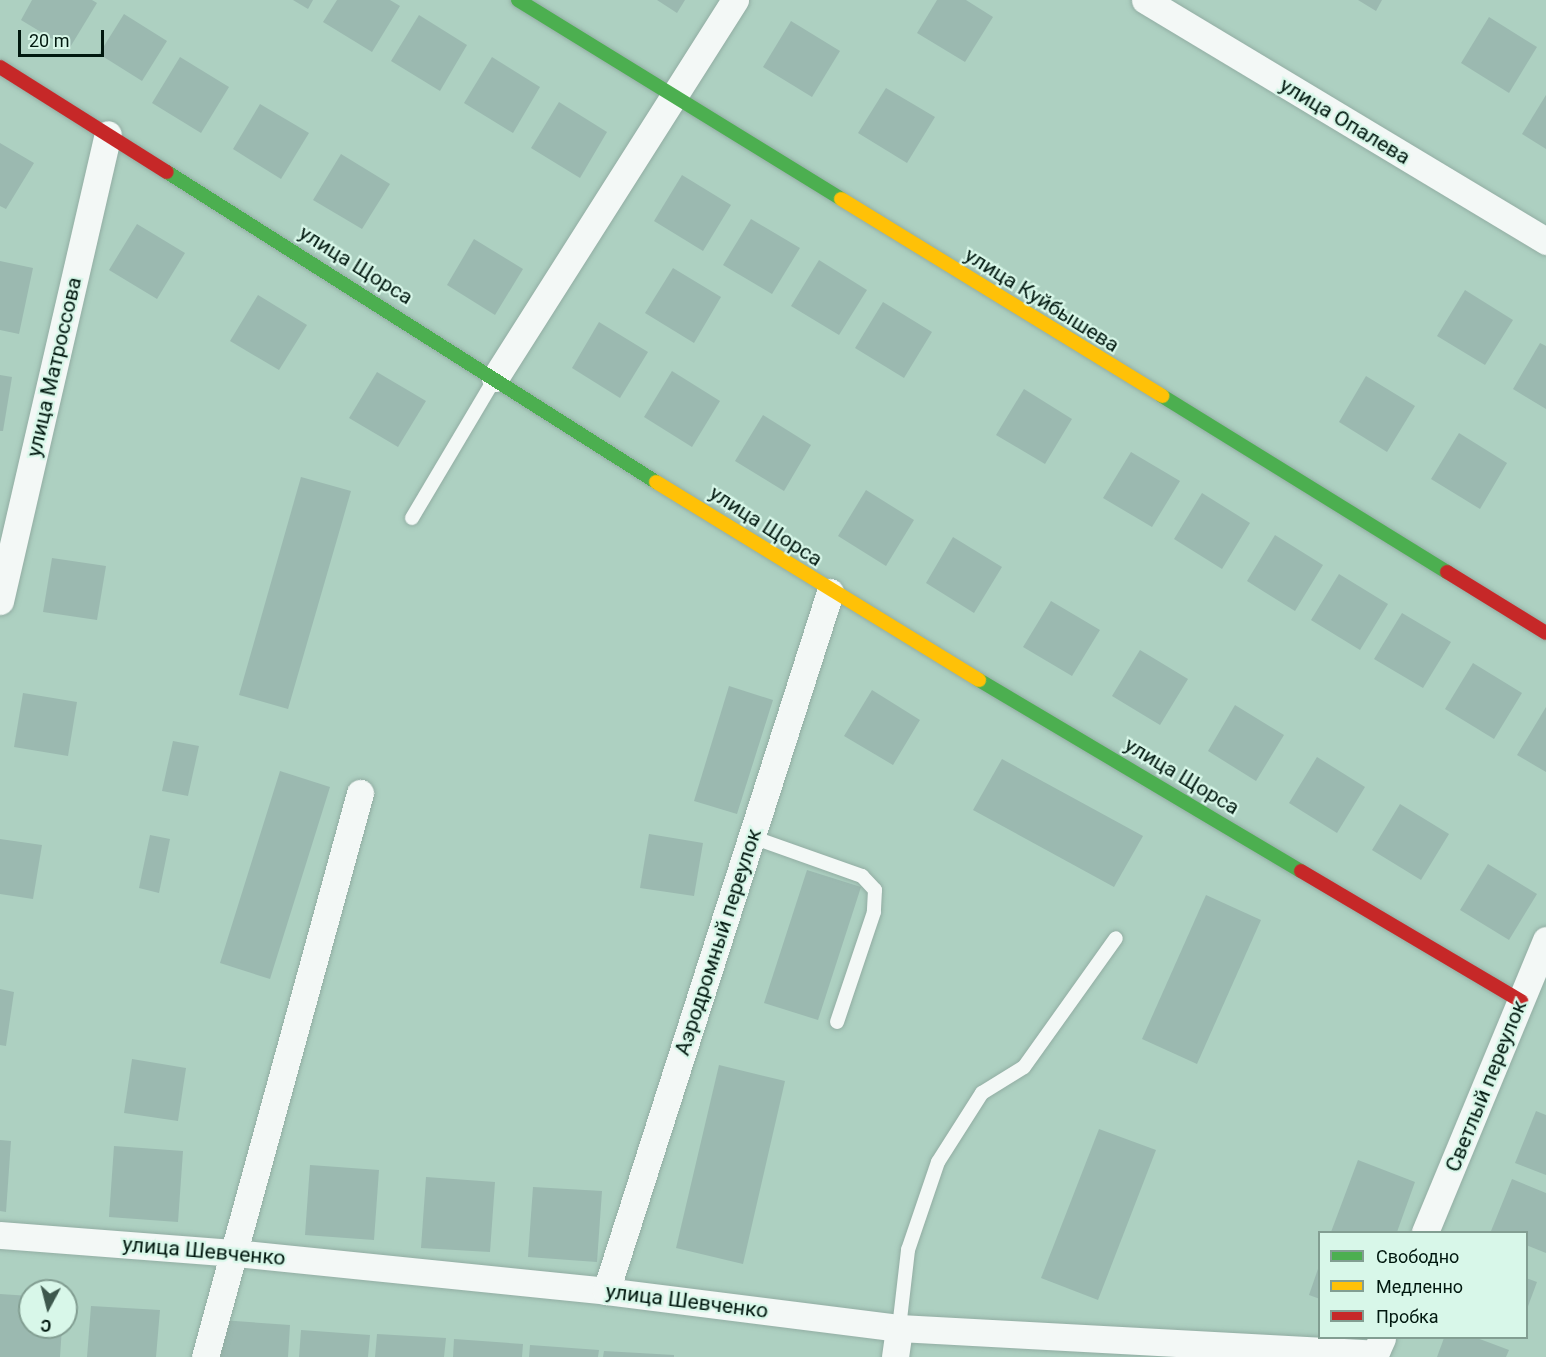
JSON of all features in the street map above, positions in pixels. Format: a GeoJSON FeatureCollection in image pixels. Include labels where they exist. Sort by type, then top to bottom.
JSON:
{"type":"FeatureCollection","features":[{"type":"Feature","properties":{"kind":"street","name":"улица Куйбышева"},"geometry":{"type":"LineString","coordinates":[[518,0],[671,97],[1546,633]]}},
{"type":"Feature","properties":{"kind":"street"},"geometry":{"type":"LineString","coordinates":[[495,378],[671,97],[735,0]]}},
{"type":"Feature","properties":{"kind":"street","name":"улица Опалева"},"geometry":{"type":"LineString","coordinates":[[1145,0],[1546,241]]}},
{"type":"Feature","properties":{"kind":"street","name":"улица Щорса"},"geometry":{"type":"LineString","coordinates":[[0,67],[830,592],[1521,1001]]}},
{"type":"Feature","properties":{"kind":"street","name":"улица Матроссова"},"geometry":{"type":"LineString","coordinates":[[0,601],[108,134]]}},
{"type":"Feature","properties":{"kind":"street","name":"Аэродромный переулок"},"geometry":{"type":"LineString","coordinates":[[606,1291],[830,592]]}},
{"type":"Feature","properties":{"kind":"street"},"geometry":{"type":"LineString","coordinates":[[205,1357],[360,793]]}},
{"type":"Feature","properties":{"kind":"street","name":"Светлый переулок"},"geometry":{"type":"LineString","coordinates":[[1426,1231],[1546,940]]}},
{"type":"Feature","properties":{"kind":"street","name":"улица Шевченко"},"geometry":{"type":"LineString","coordinates":[[0,1235],[235,1253],[606,1291],[899,1328],[1213,1351],[1378,1346]]}},
{"type":"Feature","properties":{"kind":"street"},"geometry":{"type":"LineString","coordinates":[[895,1357],[899,1328]]}},
{"type":"Feature","properties":{"kind":"lane"},"geometry":{"type":"LineString","coordinates":[[412,518],[495,378]]}},
{"type":"Feature","properties":{"kind":"lane"},"geometry":{"type":"LineString","coordinates":[[752,837],[862,876],[875,890],[874,912],[837,1022]]}},
{"type":"Feature","properties":{"kind":"lane"},"geometry":{"type":"LineString","coordinates":[[899,1328],[908,1250],[938,1162],[982,1093],[1024,1067],[1116,938]]}},
{"type":"Feature","properties":{"kind":"building"},"geometry":{"type":"Polygon","coordinates":[[[32,0],[92,0],[97,3],[69,49],[21,20],[32,0]]]}},
{"type":"Feature","properties":{"kind":"building"},"geometry":{"type":"Polygon","coordinates":[[[293,0],[313,0],[308,9],[293,0]]]}},
{"type":"Feature","properties":{"kind":"building"},"geometry":{"type":"Polygon","coordinates":[[[337,0],[390,0],[400,6],[372,52],[323,22],[337,0]]]}},
{"type":"Feature","properties":{"kind":"building"},"geometry":{"type":"Polygon","coordinates":[[[657,0],[685,0],[677,13],[657,0]]]}},
{"type":"Feature","properties":{"kind":"building"},"geometry":{"type":"Polygon","coordinates":[[[937,0],[966,0],[993,17],[965,62],[917,33],[937,0]]]}},
{"type":"Feature","properties":{"kind":"building"},"geometry":{"type":"Polygon","coordinates":[[[1358,0],[1382,0],[1376,11],[1358,0]]]}},
{"type":"Feature","properties":{"kind":"building"},"geometry":{"type":"Polygon","coordinates":[[[124,14],[167,41],[142,81],[99,54],[124,14]]]}},
{"type":"Feature","properties":{"kind":"building"},"geometry":{"type":"Polygon","coordinates":[[[419,15],[467,45],[440,91],[391,61],[419,15]]]}},
{"type":"Feature","properties":{"kind":"building"},"geometry":{"type":"Polygon","coordinates":[[[1489,17],[1537,47],[1509,93],[1461,63],[1489,17]]]}},
{"type":"Feature","properties":{"kind":"building"},"geometry":{"type":"Polygon","coordinates":[[[791,21],[840,51],[812,97],[763,67],[791,21]]]}},
{"type":"Feature","properties":{"kind":"building"},"geometry":{"type":"Polygon","coordinates":[[[180,57],[229,87],[201,133],[152,103],[180,57]]]}},
{"type":"Feature","properties":{"kind":"building"},"geometry":{"type":"Polygon","coordinates":[[[492,57],[540,87],[513,133],[464,103],[492,57]]]}},
{"type":"Feature","properties":{"kind":"building"},"geometry":{"type":"Polygon","coordinates":[[[886,88],[935,117],[907,163],[858,133],[886,88]]]}},
{"type":"Feature","properties":{"kind":"building"},"geometry":{"type":"Polygon","coordinates":[[[1546,95],[1546,149],[1522,134],[1546,95]]]}},
{"type":"Feature","properties":{"kind":"building"},"geometry":{"type":"Polygon","coordinates":[[[559,102],[607,132],[580,178],[531,148],[559,102]]]}},
{"type":"Feature","properties":{"kind":"building"},"geometry":{"type":"Polygon","coordinates":[[[260,104],[309,133],[281,179],[233,149],[260,104]]]}},
{"type":"Feature","properties":{"kind":"building"},"geometry":{"type":"Polygon","coordinates":[[[0,143],[34,163],[6,209],[0,206],[0,143]]]}},
{"type":"Feature","properties":{"kind":"building"},"geometry":{"type":"Polygon","coordinates":[[[341,154],[390,184],[362,229],[313,200],[341,154]]]}},
{"type":"Feature","properties":{"kind":"building"},"geometry":{"type":"Polygon","coordinates":[[[682,175],[731,205],[703,251],[654,221],[682,175]]]}},
{"type":"Feature","properties":{"kind":"building"},"geometry":{"type":"Polygon","coordinates":[[[751,219],[800,248],[772,294],[723,265],[751,219]]]}},
{"type":"Feature","properties":{"kind":"building"},"geometry":{"type":"Polygon","coordinates":[[[137,224],[185,253],[157,299],[109,270],[137,224]]]}},
{"type":"Feature","properties":{"kind":"building"},"geometry":{"type":"Polygon","coordinates":[[[474,239],[523,269],[495,315],[447,285],[474,239]]]}},
{"type":"Feature","properties":{"kind":"building"},"geometry":{"type":"Polygon","coordinates":[[[819,260],[867,290],[839,335],[791,306],[819,260]]]}},
{"type":"Feature","properties":{"kind":"building"},"geometry":{"type":"Polygon","coordinates":[[[0,261],[33,268],[19,334],[0,330],[0,261]]]}},
{"type":"Feature","properties":{"kind":"building"},"geometry":{"type":"Polygon","coordinates":[[[673,268],[721,297],[694,343],[645,313],[673,268]]]}},
{"type":"Feature","properties":{"kind":"building"},"geometry":{"type":"Polygon","coordinates":[[[1465,290],[1513,320],[1485,365],[1437,336],[1465,290]]]}},
{"type":"Feature","properties":{"kind":"building"},"geometry":{"type":"Polygon","coordinates":[[[258,295],[307,325],[279,370],[230,341],[258,295]]]}},
{"type":"Feature","properties":{"kind":"building"},"geometry":{"type":"Polygon","coordinates":[[[883,302],[932,332],[904,378],[855,348],[883,302]]]}},
{"type":"Feature","properties":{"kind":"building"},"geometry":{"type":"Polygon","coordinates":[[[599,322],[648,352],[620,398],[572,368],[599,322]]]}},
{"type":"Feature","properties":{"kind":"building"},"geometry":{"type":"Polygon","coordinates":[[[1540,343],[1546,346],[1546,409],[1513,389],[1540,343]]]}},
{"type":"Feature","properties":{"kind":"building"},"geometry":{"type":"Polygon","coordinates":[[[672,371],[720,401],[692,447],[644,417],[672,371]]]}},
{"type":"Feature","properties":{"kind":"building"},"geometry":{"type":"Polygon","coordinates":[[[377,372],[426,401],[398,447],[349,418],[377,372]]]}},
{"type":"Feature","properties":{"kind":"building"},"geometry":{"type":"Polygon","coordinates":[[[0,375],[12,377],[3,431],[0,431],[0,375]]]}},
{"type":"Feature","properties":{"kind":"building"},"geometry":{"type":"Polygon","coordinates":[[[1366,376],[1415,406],[1387,452],[1339,422],[1366,376]]]}},
{"type":"Feature","properties":{"kind":"building"},"geometry":{"type":"Polygon","coordinates":[[[1024,389],[1072,419],[1045,464],[996,435],[1024,389]]]}},
{"type":"Feature","properties":{"kind":"building"},"geometry":{"type":"Polygon","coordinates":[[[763,415],[811,445],[784,491],[735,461],[763,415]]]}},
{"type":"Feature","properties":{"kind":"building"},"geometry":{"type":"Polygon","coordinates":[[[1459,433],[1507,463],[1480,509],[1431,479],[1459,433]]]}},
{"type":"Feature","properties":{"kind":"building"},"geometry":{"type":"Polygon","coordinates":[[[1131,452],[1180,481],[1152,527],[1103,498],[1131,452]]]}},
{"type":"Feature","properties":{"kind":"building"},"geometry":{"type":"Polygon","coordinates":[[[301,477],[351,491],[288,709],[239,695],[301,477]]]}},
{"type":"Feature","properties":{"kind":"building"},"geometry":{"type":"Polygon","coordinates":[[[866,490],[914,520],[886,566],[838,536],[866,490]]]}},
{"type":"Feature","properties":{"kind":"building"},"geometry":{"type":"Polygon","coordinates":[[[1202,493],[1250,523],[1222,569],[1174,539],[1202,493]]]}},
{"type":"Feature","properties":{"kind":"building"},"geometry":{"type":"Polygon","coordinates":[[[1275,535],[1323,565],[1295,611],[1247,581],[1275,535]]]}},
{"type":"Feature","properties":{"kind":"building"},"geometry":{"type":"Polygon","coordinates":[[[953,537],[1002,567],[974,613],[926,583],[953,537]]]}},
{"type":"Feature","properties":{"kind":"building"},"geometry":{"type":"Polygon","coordinates":[[[52,558],[106,566],[97,620],[43,612],[52,558]]]}},
{"type":"Feature","properties":{"kind":"building"},"geometry":{"type":"Polygon","coordinates":[[[1339,574],[1388,604],[1360,650],[1311,620],[1339,574]]]}},
{"type":"Feature","properties":{"kind":"building"},"geometry":{"type":"Polygon","coordinates":[[[1051,601],[1100,630],[1072,676],[1023,647],[1051,601]]]}},
{"type":"Feature","properties":{"kind":"building"},"geometry":{"type":"Polygon","coordinates":[[[1402,613],[1451,642],[1423,688],[1374,659],[1402,613]]]}},
{"type":"Feature","properties":{"kind":"building"},"geometry":{"type":"Polygon","coordinates":[[[1140,650],[1188,679],[1160,725],[1112,696],[1140,650]]]}},
{"type":"Feature","properties":{"kind":"building"},"geometry":{"type":"Polygon","coordinates":[[[1473,663],[1522,693],[1494,739],[1445,709],[1473,663]]]}},
{"type":"Feature","properties":{"kind":"building"},"geometry":{"type":"Polygon","coordinates":[[[729,686],[773,700],[737,814],[694,801],[729,686]]]}},
{"type":"Feature","properties":{"kind":"building"},"geometry":{"type":"Polygon","coordinates":[[[872,690],[920,720],[893,765],[844,736],[872,690]]]}},
{"type":"Feature","properties":{"kind":"building"},"geometry":{"type":"Polygon","coordinates":[[[23,693],[77,702],[68,756],[14,747],[23,693]]]}},
{"type":"Feature","properties":{"kind":"building"},"geometry":{"type":"Polygon","coordinates":[[[1235,705],[1284,735],[1256,781],[1208,751],[1235,705]]]}},
{"type":"Feature","properties":{"kind":"building"},"geometry":{"type":"Polygon","coordinates":[[[1546,707],[1546,772],[1517,755],[1546,707]]]}},
{"type":"Feature","properties":{"kind":"building"},"geometry":{"type":"Polygon","coordinates":[[[173,741],[199,746],[188,796],[162,791],[173,741]]]}},
{"type":"Feature","properties":{"kind":"building"},"geometry":{"type":"Polygon","coordinates":[[[1317,757],[1365,787],[1337,833],[1289,803],[1317,757]]]}},
{"type":"Feature","properties":{"kind":"building"},"geometry":{"type":"Polygon","coordinates":[[[1002,759],[1143,836],[1114,887],[973,810],[1002,759]]]}},
{"type":"Feature","properties":{"kind":"building"},"geometry":{"type":"Polygon","coordinates":[[[280,771],[330,787],[270,979],[220,963],[280,771]]]}},
{"type":"Feature","properties":{"kind":"building"},"geometry":{"type":"Polygon","coordinates":[[[1400,804],[1449,834],[1421,880],[1372,850],[1400,804]]]}},
{"type":"Feature","properties":{"kind":"building"},"geometry":{"type":"Polygon","coordinates":[[[649,834],[703,843],[694,896],[640,888],[649,834]]]}},
{"type":"Feature","properties":{"kind":"building"},"geometry":{"type":"Polygon","coordinates":[[[150,835],[170,839],[159,893],[139,888],[150,835]]]}},
{"type":"Feature","properties":{"kind":"building"},"geometry":{"type":"Polygon","coordinates":[[[0,839],[42,845],[33,899],[0,894],[0,839]]]}},
{"type":"Feature","properties":{"kind":"building"},"geometry":{"type":"Polygon","coordinates":[[[1488,864],[1537,894],[1509,940],[1460,910],[1488,864]]]}},
{"type":"Feature","properties":{"kind":"building"},"geometry":{"type":"Polygon","coordinates":[[[807,870],[861,887],[818,1020],[764,1003],[807,870]]]}},
{"type":"Feature","properties":{"kind":"building"},"geometry":{"type":"Polygon","coordinates":[[[1206,895],[1261,920],[1197,1064],[1142,1039],[1206,895]]]}},
{"type":"Feature","properties":{"kind":"building"},"geometry":{"type":"Polygon","coordinates":[[[0,989],[14,992],[6,1046],[0,1045],[0,989]]]}},
{"type":"Feature","properties":{"kind":"building"},"geometry":{"type":"Polygon","coordinates":[[[132,1059],[186,1068],[178,1121],[124,1113],[132,1059]]]}},
{"type":"Feature","properties":{"kind":"building"},"geometry":{"type":"Polygon","coordinates":[[[719,1065],[785,1081],[743,1264],[676,1248],[719,1065]]]}},
{"type":"Feature","properties":{"kind":"building"},"geometry":{"type":"Polygon","coordinates":[[[1536,1111],[1546,1115],[1546,1175],[1515,1163],[1536,1111]]]}},
{"type":"Feature","properties":{"kind":"building"},"geometry":{"type":"Polygon","coordinates":[[[1099,1129],[1156,1150],[1098,1300],[1041,1278],[1099,1129]]]}},
{"type":"Feature","properties":{"kind":"building"},"geometry":{"type":"Polygon","coordinates":[[[0,1140],[11,1141],[6,1212],[0,1211],[0,1140]]]}},
{"type":"Feature","properties":{"kind":"building"},"geometry":{"type":"Polygon","coordinates":[[[114,1146],[183,1151],[178,1222],[109,1217],[114,1146]]]}},
{"type":"Feature","properties":{"kind":"building"},"geometry":{"type":"Polygon","coordinates":[[[1358,1160],[1415,1182],[1397,1231],[1331,1231],[1358,1160]]]}},
{"type":"Feature","properties":{"kind":"building"},"geometry":{"type":"Polygon","coordinates":[[[310,1165],[379,1170],[374,1240],[305,1235],[310,1165]]]}},
{"type":"Feature","properties":{"kind":"building"},"geometry":{"type":"Polygon","coordinates":[[[426,1177],[495,1182],[490,1252],[421,1248],[426,1177]]]}},
{"type":"Feature","properties":{"kind":"building"},"geometry":{"type":"Polygon","coordinates":[[[1512,1179],[1546,1193],[1546,1253],[1528,1246],[1528,1231],[1491,1231],[1512,1179]]]}},
{"type":"Feature","properties":{"kind":"building"},"geometry":{"type":"Polygon","coordinates":[[[533,1187],[602,1191],[597,1262],[528,1257],[533,1187]]]}},
{"type":"Feature","properties":{"kind":"building"},"geometry":{"type":"Polygon","coordinates":[[[1318,1269],[1318,1298],[1309,1295],[1318,1269]]]}},
{"type":"Feature","properties":{"kind":"building"},"geometry":{"type":"Polygon","coordinates":[[[1528,1279],[1537,1282],[1528,1306],[1528,1279]]]}},
{"type":"Feature","properties":{"kind":"building"},"geometry":{"type":"Polygon","coordinates":[[[0,1294],[18,1295],[18,1339],[61,1339],[60,1357],[0,1357],[0,1294]]]}},
{"type":"Feature","properties":{"kind":"building"},"geometry":{"type":"Polygon","coordinates":[[[91,1306],[160,1310],[156,1357],[87,1357],[91,1306]]]}},
{"type":"Feature","properties":{"kind":"building"},"geometry":{"type":"Polygon","coordinates":[[[221,1320],[290,1325],[288,1357],[219,1357],[221,1320]]]}},
{"type":"Feature","properties":{"kind":"building"},"geometry":{"type":"Polygon","coordinates":[[[301,1330],[370,1335],[368,1357],[299,1357],[301,1330]]]}},
{"type":"Feature","properties":{"kind":"building"},"geometry":{"type":"Polygon","coordinates":[[[377,1334],[446,1338],[444,1357],[375,1357],[377,1334]]]}},
{"type":"Feature","properties":{"kind":"building"},"geometry":{"type":"Polygon","coordinates":[[[454,1339],[523,1344],[522,1357],[453,1357],[454,1339]]]}},
{"type":"Feature","properties":{"kind":"building"},"geometry":{"type":"Polygon","coordinates":[[[1444,1339],[1480,1339],[1509,1350],[1506,1357],[1437,1357],[1444,1339]]]}},
{"type":"Feature","properties":{"kind":"building"},"geometry":{"type":"Polygon","coordinates":[[[530,1345],[599,1350],[598,1357],[529,1357],[530,1345]]]}},
{"type":"Feature","properties":{"kind":"building"},"geometry":{"type":"Polygon","coordinates":[[[604,1351],[674,1355],[674,1357],[603,1357],[604,1351]]]}},
{"type":"Feature","properties":{"kind":"traffic: fast"},"geometry":{"type":"LineString","coordinates":[[518,0],[841,199]]}},
{"type":"Feature","properties":{"kind":"traffic: fast"},"geometry":{"type":"LineString","coordinates":[[167,172],[656,482]]}},
{"type":"Feature","properties":{"kind":"traffic: fast"},"geometry":{"type":"LineString","coordinates":[[1162,396],[1447,572]]}},
{"type":"Feature","properties":{"kind":"traffic: fast"},"geometry":{"type":"LineString","coordinates":[[979,680],[1301,871]]}},
{"type":"Feature","properties":{"kind":"traffic: slow"},"geometry":{"type":"LineString","coordinates":[[841,199],[1162,396]]}},
{"type":"Feature","properties":{"kind":"traffic: slow"},"geometry":{"type":"LineString","coordinates":[[656,482],[979,680]]}},
{"type":"Feature","properties":{"kind":"traffic: jam"},"geometry":{"type":"LineString","coordinates":[[0,67],[167,172]]}},
{"type":"Feature","properties":{"kind":"traffic: jam"},"geometry":{"type":"LineString","coordinates":[[1447,572],[1546,633]]}},
{"type":"Feature","properties":{"kind":"traffic: jam"},"geometry":{"type":"LineString","coordinates":[[1301,871],[1521,1001]]}}]}
